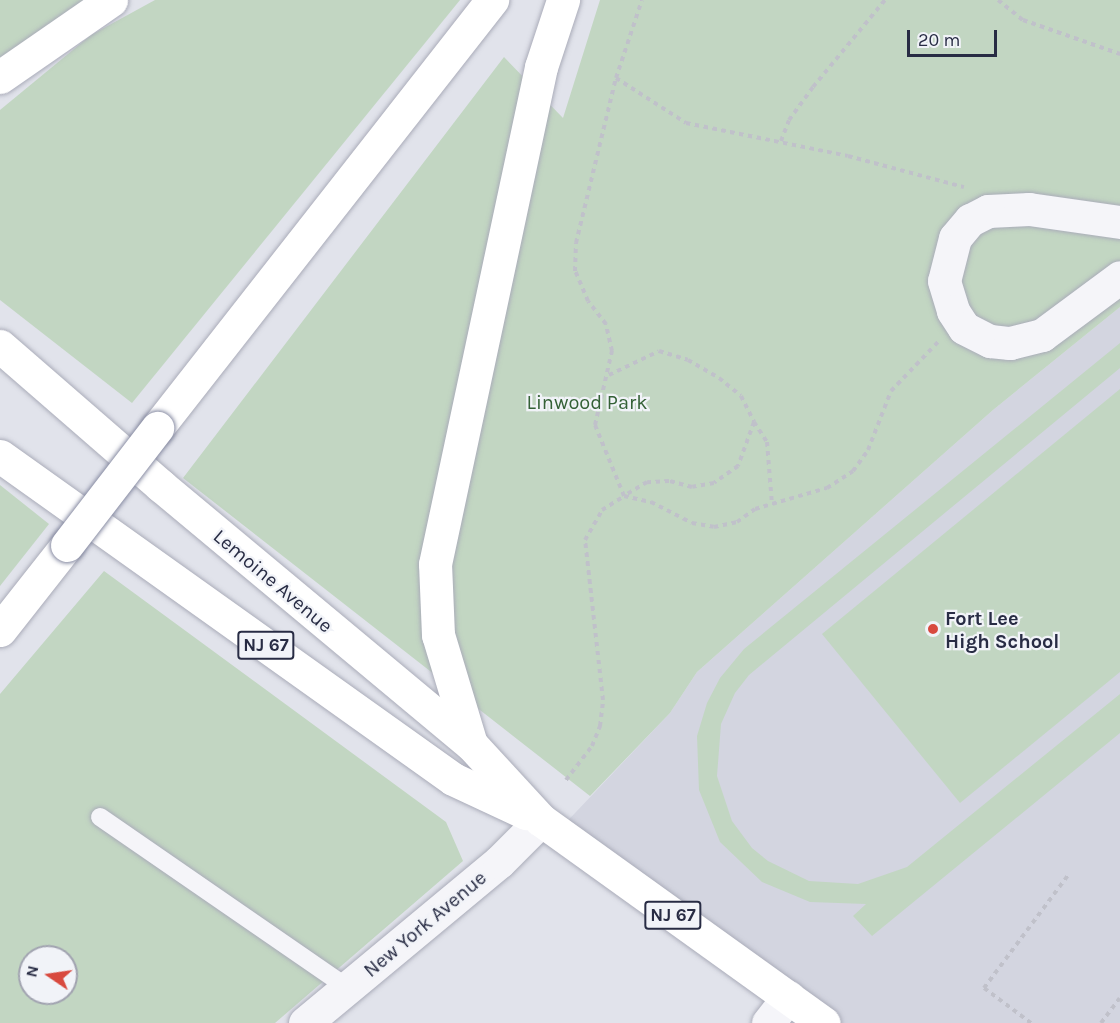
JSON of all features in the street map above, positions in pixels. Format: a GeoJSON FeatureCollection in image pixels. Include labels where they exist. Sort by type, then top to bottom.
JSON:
{"type":"FeatureCollection","features":[{"type":"Feature","properties":{"kind":"main road"},"geometry":{"type":"LineString","coordinates":[[0,77],[111,0]]}},
{"type":"Feature","properties":{"kind":"main road"},"geometry":{"type":"LineString","coordinates":[[0,630],[492,0]]}},
{"type":"Feature","properties":{"kind":"main road"},"geometry":{"type":"LineString","coordinates":[[471,744],[438,635],[435,564],[541,67],[563,0]]}},
{"type":"Feature","properties":{"kind":"main road","name":"Lemoine Avenue"},"geometry":{"type":"LineString","coordinates":[[0,346],[206,524],[471,744],[541,820]]}},
{"type":"Feature","properties":{"kind":"main road","name":"Lemoine Avenue"},"geometry":{"type":"LineString","coordinates":[[0,456],[453,779],[541,820],[824,1023]]}},
{"type":"Feature","properties":{"kind":"street"},"geometry":{"type":"LineString","coordinates":[[1120,222],[1017,209],[979,214],[962,228],[950,248],[945,270],[946,292],[964,327],[990,341],[1031,339],[1053,328],[1120,277]]}},
{"type":"Feature","properties":{"kind":"street","name":"New York Avenue"},"geometry":{"type":"LineString","coordinates":[[305,1023],[499,862],[541,820]]}},
{"type":"Feature","properties":{"kind":"street"},"geometry":{"type":"LineString","coordinates":[[768,1023],[789,997]]}},
{"type":"Feature","properties":{"kind":"lane"},"geometry":{"type":"LineString","coordinates":[[100,817],[348,988]]}},
{"type":"Feature","properties":{"kind":"path"},"geometry":{"type":"LineString","coordinates":[[624,496],[595,425],[599,396],[609,375],[612,351],[606,324],[588,301],[575,271],[576,243],[616,78],[642,0]]}},
{"type":"Feature","properties":{"kind":"path"},"geometry":{"type":"LineString","coordinates":[[781,141],[789,120],[807,95],[885,0]]}},
{"type":"Feature","properties":{"kind":"path"},"geometry":{"type":"LineString","coordinates":[[998,0],[1023,20],[1120,54]]}},
{"type":"Feature","properties":{"kind":"path"},"geometry":{"type":"LineString","coordinates":[[616,78],[686,123],[781,141],[953,182],[1017,209]]}},
{"type":"Feature","properties":{"kind":"path"},"geometry":{"type":"LineString","coordinates":[[624,496],[651,502],[692,523],[714,527],[737,522],[755,509],[827,488],[853,471],[868,450],[891,391],[938,342],[952,331],[964,327]]}},
{"type":"Feature","properties":{"kind":"path"},"geometry":{"type":"LineString","coordinates":[[609,375],[659,351],[688,360],[741,396],[767,442],[772,504]]}},
{"type":"Feature","properties":{"kind":"path"},"geometry":{"type":"LineString","coordinates":[[566,780],[592,746],[603,700],[585,540],[602,510],[646,482],[669,481],[692,487],[714,483],[738,466],[754,422]]}},
{"type":"Feature","properties":{"kind":"path"},"geometry":{"type":"LineString","coordinates":[[1032,1023],[1025,1021],[984,988],[1069,874]]}},
{"type":"Feature","properties":{"kind":"path"},"geometry":{"type":"LineString","coordinates":[[1101,1023],[1120,998]]}},
{"type":"Feature","properties":{"kind":"shaded area","name":"Fort Lee High School"},"geometry":{"type":"Polygon","coordinates":[[[1120,307],[1120,1023],[824,1023],[557,832],[670,713],[697,672],[993,410],[1120,307]]]}},
{"type":"Feature","properties":{"kind":"green space"},"geometry":{"type":"Polygon","coordinates":[[[0,0],[111,0],[0,77],[0,0]]]}},
{"type":"Feature","properties":{"kind":"green space"},"geometry":{"type":"Polygon","coordinates":[[[155,0],[460,0],[132,403],[0,300],[0,110],[91,35],[155,0]]]}},
{"type":"Feature","properties":{"kind":"green space","name":"Linwood Park"},"geometry":{"type":"Polygon","coordinates":[[[600,0],[1120,0],[1120,307],[993,410],[697,672],[670,713],[590,796],[183,478],[504,57],[563,118],[600,0]]]}},
{"type":"Feature","properties":{"kind":"green space"},"geometry":{"type":"Polygon","coordinates":[[[1120,343],[1120,368],[749,675],[735,693],[721,724],[717,776],[732,821],[752,848],[768,861],[809,881],[858,884],[907,867],[1120,694],[1120,733],[872,936],[853,916],[866,904],[810,902],[762,882],[720,842],[699,790],[697,736],[707,703],[720,678],[744,649],[1120,343]]]}},
{"type":"Feature","properties":{"kind":"green space"},"geometry":{"type":"Polygon","coordinates":[[[1120,389],[1120,672],[960,803],[822,634],[1120,389]]]}},
{"type":"Feature","properties":{"kind":"green space"},"geometry":{"type":"Polygon","coordinates":[[[0,485],[49,524],[0,586],[0,485]]]}},
{"type":"Feature","properties":{"kind":"green space"},"geometry":{"type":"Polygon","coordinates":[[[104,571],[446,822],[463,861],[275,1023],[0,1023],[0,694],[104,571]]]}},
{"type":"Feature","properties":{"kind":"place","name":"Fort Lee High School"},"geometry":{"type":"Point","coordinates":[933,629]}}]}
